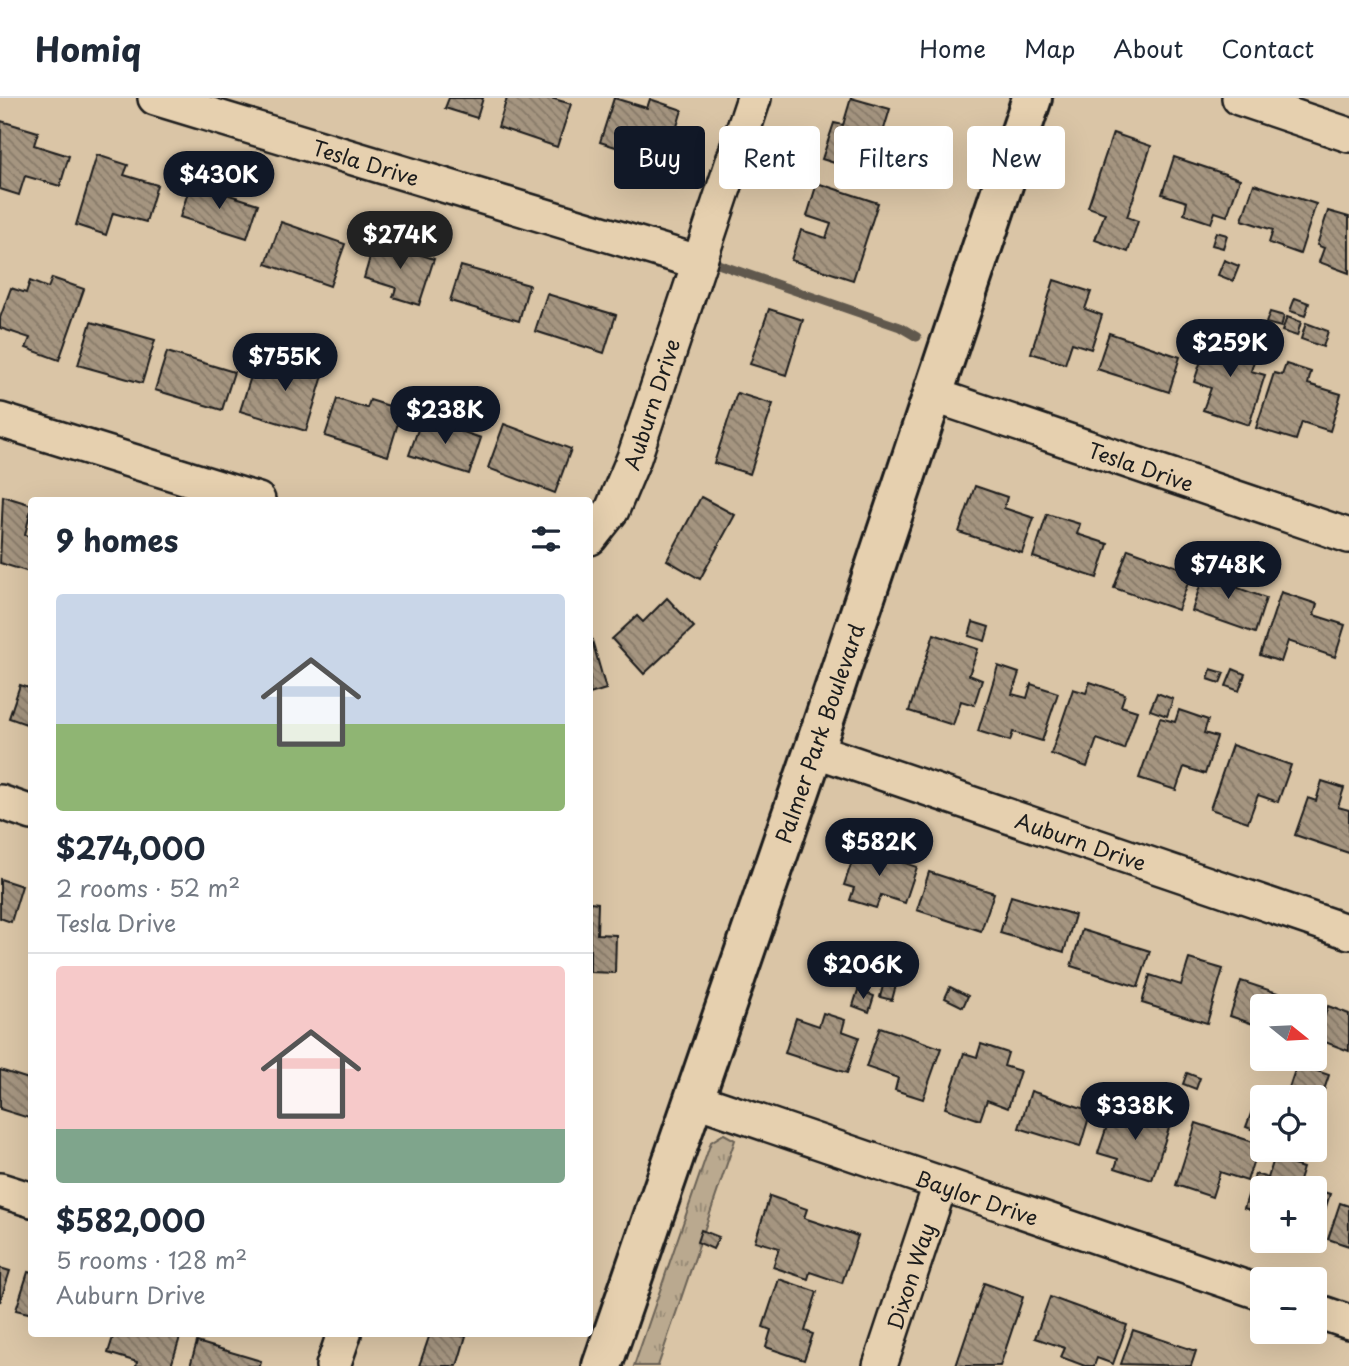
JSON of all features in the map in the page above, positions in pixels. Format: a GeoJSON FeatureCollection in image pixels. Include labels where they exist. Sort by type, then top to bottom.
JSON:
{"type":"FeatureCollection","features":[{"type":"Feature","properties":{"kind":"main road","name":"Palmer Park Boulevard"},"geometry":{"type":"LineString","coordinates":[[602,1366],[814,750],[1032,98]]}},
{"type":"Feature","properties":{"kind":"street","name":"Tesla Drive"},"geometry":{"type":"LineString","coordinates":[[155,98],[698,262]]}},
{"type":"Feature","properties":{"kind":"street","name":"Auburn Drive"},"geometry":{"type":"LineString","coordinates":[[593,534],[612,510],[627,475],[754,98]]}},
{"type":"Feature","properties":{"kind":"street"},"geometry":{"type":"LineString","coordinates":[[1240,98],[1349,135]]}},
{"type":"Feature","properties":{"kind":"street","name":"Tesla Drive"},"geometry":{"type":"LineString","coordinates":[[933,395],[1349,536]]}},
{"type":"Feature","properties":{"kind":"street"},"geometry":{"type":"LineString","coordinates":[[0,420],[248,497]]}},
{"type":"Feature","properties":{"kind":"street","name":"Auburn Drive"},"geometry":{"type":"LineString","coordinates":[[814,750],[1349,932]]}},
{"type":"Feature","properties":{"kind":"street"},"geometry":{"type":"LineString","coordinates":[[0,802],[28,812]]}},
{"type":"Feature","properties":{"kind":"street","name":"Baylor Drive"},"geometry":{"type":"LineString","coordinates":[[693,1099],[1250,1289]]}},
{"type":"Feature","properties":{"kind":"street","name":"Dixon Way"},"geometry":{"type":"LineString","coordinates":[[880,1366],[940,1185]]}},
{"type":"Feature","properties":{"kind":"street"},"geometry":{"type":"LineString","coordinates":[[0,1190],[28,1199]]}},
{"type":"Feature","properties":{"kind":"street"},"geometry":{"type":"LineString","coordinates":[[1327,1315],[1349,1322]]}},
{"type":"Feature","properties":{"kind":"street"},"geometry":{"type":"LineString","coordinates":[[332,1366],[343,1337]]}},
{"type":"Feature","properties":{"kind":"green space"},"geometry":{"type":"Polygon","coordinates":[[[724,1134],[735,1140],[658,1366],[634,1366],[711,1142],[724,1134]]]}},
{"type":"Feature","properties":{"kind":"building"},"geometry":{"type":"Polygon","coordinates":[[[449,98],[483,98],[477,118],[445,108],[449,98]]]}},
{"type":"Feature","properties":{"kind":"building"},"geometry":{"type":"Polygon","coordinates":[[[507,98],[551,98],[571,104],[557,147],[498,127],[507,98]]]}},
{"type":"Feature","properties":{"kind":"building"},"geometry":{"type":"Polygon","coordinates":[[[614,98],[647,108],[650,99],[682,110],[677,126],[614,126],[614,146],[600,142],[614,98]]]}},
{"type":"Feature","properties":{"kind":"building"},"geometry":{"type":"Polygon","coordinates":[[[851,98],[890,109],[885,126],[834,126],[834,163],[822,159],[834,123],[843,125],[851,98]]]}},
{"type":"Feature","properties":{"kind":"building"},"geometry":{"type":"Polygon","coordinates":[[[1,121],[38,132],[34,145],[69,156],[60,186],[25,176],[19,195],[0,189],[1,121]]]}},
{"type":"Feature","properties":{"kind":"building"},"geometry":{"type":"Polygon","coordinates":[[[1113,133],[1151,146],[1127,217],[1138,221],[1128,252],[1095,240],[1105,213],[1088,207],[1113,133]]]}},
{"type":"Feature","properties":{"kind":"building"},"geometry":{"type":"Polygon","coordinates":[[[97,155],[128,165],[124,175],[157,185],[146,222],[113,213],[106,235],[76,225],[97,155]]]}},
{"type":"Feature","properties":{"kind":"building"},"geometry":{"type":"Polygon","coordinates":[[[1174,157],[1240,179],[1227,216],[1215,212],[1211,223],[1184,214],[1187,202],[1162,194],[1174,157]]]}},
{"type":"Feature","properties":{"kind":"building"},"geometry":{"type":"Polygon","coordinates":[[[191,183],[258,204],[247,238],[180,217],[191,183]]]}},
{"type":"Feature","properties":{"kind":"building"},"geometry":{"type":"Polygon","coordinates":[[[820,184],[878,203],[853,280],[791,260],[801,230],[826,238],[831,224],[807,216],[815,189],[820,189],[820,184]]]}},
{"type":"Feature","properties":{"kind":"building"},"geometry":{"type":"Polygon","coordinates":[[[1254,184],[1316,204],[1300,254],[1269,243],[1273,230],[1242,220],[1254,184]]]}},
{"type":"Feature","properties":{"kind":"building"},"geometry":{"type":"Polygon","coordinates":[[[1328,211],[1349,217],[1349,273],[1319,262],[1324,248],[1317,245],[1328,211]]]}},
{"type":"Feature","properties":{"kind":"building"},"geometry":{"type":"Polygon","coordinates":[[[281,222],[345,244],[330,286],[266,264],[281,222]]]}},
{"type":"Feature","properties":{"kind":"building"},"geometry":{"type":"Polygon","coordinates":[[[1216,232],[1227,235],[1223,248],[1212,245],[1216,232]]]}},
{"type":"Feature","properties":{"kind":"building"},"geometry":{"type":"Polygon","coordinates":[[[375,240],[434,259],[419,305],[393,297],[396,288],[364,278],[375,240]]]}},
{"type":"Feature","properties":{"kind":"building"},"geometry":{"type":"Polygon","coordinates":[[[1224,260],[1239,266],[1233,281],[1218,275],[1224,260]]]}},
{"type":"Feature","properties":{"kind":"building"},"geometry":{"type":"Polygon","coordinates":[[[461,266],[529,285],[519,321],[450,301],[461,266]]]}},
{"type":"Feature","properties":{"kind":"building"},"geometry":{"type":"Polygon","coordinates":[[[52,278],[84,289],[59,360],[26,348],[30,338],[0,328],[0,318],[11,288],[26,293],[30,281],[48,288],[52,278]]]}},
{"type":"Feature","properties":{"kind":"building"},"geometry":{"type":"Polygon","coordinates":[[[1054,280],[1091,292],[1085,309],[1102,315],[1091,349],[1072,343],[1065,364],[1031,353],[1054,280]]]}},
{"type":"Feature","properties":{"kind":"building"},"geometry":{"type":"Polygon","coordinates":[[[547,294],[616,315],[604,353],[535,331],[547,294]]]}},
{"type":"Feature","properties":{"kind":"building"},"geometry":{"type":"Polygon","coordinates":[[[1295,298],[1309,303],[1305,316],[1290,311],[1295,298]]]}},
{"type":"Feature","properties":{"kind":"building"},"geometry":{"type":"Polygon","coordinates":[[[769,309],[803,320],[786,375],[750,364],[769,309]]]}},
{"type":"Feature","properties":{"kind":"building"},"geometry":{"type":"Polygon","coordinates":[[[1270,312],[1284,316],[1281,327],[1266,323],[1270,312]]]}},
{"type":"Feature","properties":{"kind":"building"},"geometry":{"type":"Polygon","coordinates":[[[1287,317],[1301,322],[1297,336],[1282,331],[1287,317]]]}},
{"type":"Feature","properties":{"kind":"building"},"geometry":{"type":"Polygon","coordinates":[[[91,322],[155,340],[142,383],[78,365],[91,322]]]}},
{"type":"Feature","properties":{"kind":"building"},"geometry":{"type":"Polygon","coordinates":[[[1306,323],[1328,331],[1323,347],[1301,339],[1306,323]]]}},
{"type":"Feature","properties":{"kind":"building"},"geometry":{"type":"Polygon","coordinates":[[[1109,333],[1180,357],[1169,392],[1097,369],[1109,333]]]}},
{"type":"Feature","properties":{"kind":"building"},"geometry":{"type":"Polygon","coordinates":[[[1210,333],[1258,348],[1251,371],[1265,375],[1249,425],[1203,410],[1211,388],[1194,382],[1210,333]]]}},
{"type":"Feature","properties":{"kind":"building"},"geometry":{"type":"Polygon","coordinates":[[[167,352],[234,372],[222,410],[155,390],[167,352]]]}},
{"type":"Feature","properties":{"kind":"building"},"geometry":{"type":"Polygon","coordinates":[[[291,355],[326,366],[306,431],[240,411],[254,367],[284,376],[291,355]]]}},
{"type":"Feature","properties":{"kind":"building"},"geometry":{"type":"Polygon","coordinates":[[[1286,364],[1311,372],[1308,384],[1341,394],[1330,431],[1302,422],[1296,440],[1256,428],[1274,373],[1282,375],[1286,364]]]}},
{"type":"Feature","properties":{"kind":"building"},"geometry":{"type":"Polygon","coordinates":[[[737,393],[773,404],[750,474],[714,463],[737,393]]]}},
{"type":"Feature","properties":{"kind":"building"},"geometry":{"type":"Polygon","coordinates":[[[337,399],[367,408],[370,400],[402,410],[388,456],[325,436],[337,399]]]}},
{"type":"Feature","properties":{"kind":"building"},"geometry":{"type":"Polygon","coordinates":[[[422,418],[481,438],[469,474],[409,455],[422,418]]]}},
{"type":"Feature","properties":{"kind":"building"},"geometry":{"type":"Polygon","coordinates":[[[504,424],[571,449],[555,493],[488,468],[504,424]]]}},
{"type":"Feature","properties":{"kind":"building"},"geometry":{"type":"Polygon","coordinates":[[[975,486],[1007,497],[1004,508],[1034,518],[1022,553],[959,532],[975,486]]]}},
{"type":"Feature","properties":{"kind":"building"},"geometry":{"type":"Polygon","coordinates":[[[3,496],[28,504],[25,535],[28,536],[28,572],[0,563],[3,496]]]}},
{"type":"Feature","properties":{"kind":"building"},"geometry":{"type":"Polygon","coordinates":[[[701,497],[735,515],[700,579],[667,560],[701,497]]]}},
{"type":"Feature","properties":{"kind":"building"},"geometry":{"type":"Polygon","coordinates":[[[1047,514],[1080,524],[1077,534],[1108,544],[1097,578],[1033,557],[1047,514]]]}},
{"type":"Feature","properties":{"kind":"building"},"geometry":{"type":"Polygon","coordinates":[[[1128,549],[1192,572],[1178,610],[1114,588],[1128,549]]]}},
{"type":"Feature","properties":{"kind":"building"},"geometry":{"type":"Polygon","coordinates":[[[1206,567],[1241,579],[1238,588],[1266,598],[1255,633],[1192,611],[1206,567]]]}},
{"type":"Feature","properties":{"kind":"building"},"geometry":{"type":"Polygon","coordinates":[[[1281,592],[1317,604],[1314,615],[1345,625],[1335,657],[1288,641],[1281,662],[1260,655],[1281,592]]]}},
{"type":"Feature","properties":{"kind":"building"},"geometry":{"type":"Polygon","coordinates":[[[667,598],[694,627],[644,674],[612,639],[637,616],[643,622],[667,598]]]}},
{"type":"Feature","properties":{"kind":"building"},"geometry":{"type":"Polygon","coordinates":[[[973,622],[989,627],[985,641],[969,636],[973,622]]]}},
{"type":"Feature","properties":{"kind":"building"},"geometry":{"type":"Polygon","coordinates":[[[934,634],[978,649],[969,675],[982,680],[974,705],[961,701],[953,725],[909,711],[934,634]]]}},
{"type":"Feature","properties":{"kind":"building"},"geometry":{"type":"Polygon","coordinates":[[[593,644],[606,689],[593,693],[593,644]]]}},
{"type":"Feature","properties":{"kind":"building"},"geometry":{"type":"Polygon","coordinates":[[[998,666],[1019,673],[1012,694],[1027,698],[1031,684],[1058,693],[1042,741],[1013,732],[1010,741],[978,731],[998,666]]]}},
{"type":"Feature","properties":{"kind":"building"},"geometry":{"type":"Polygon","coordinates":[[[1211,669],[1224,673],[1220,683],[1208,679],[1211,669]]]}},
{"type":"Feature","properties":{"kind":"building"},"geometry":{"type":"Polygon","coordinates":[[[1233,669],[1245,674],[1239,691],[1226,686],[1233,669]]]}},
{"type":"Feature","properties":{"kind":"building"},"geometry":{"type":"Polygon","coordinates":[[[1090,682],[1125,694],[1121,706],[1137,711],[1124,749],[1097,739],[1087,767],[1051,754],[1073,689],[1086,693],[1090,682]]]}},
{"type":"Feature","properties":{"kind":"building"},"geometry":{"type":"Polygon","coordinates":[[[20,685],[28,688],[28,725],[9,718],[20,685]]]}},
{"type":"Feature","properties":{"kind":"building"},"geometry":{"type":"Polygon","coordinates":[[[1157,693],[1173,699],[1167,716],[1150,710],[1157,693]]]}},
{"type":"Feature","properties":{"kind":"building"},"geometry":{"type":"Polygon","coordinates":[[[1179,710],[1208,720],[1204,733],[1217,737],[1205,774],[1184,767],[1176,790],[1139,778],[1160,718],[1175,722],[1179,710]]]}},
{"type":"Feature","properties":{"kind":"building"},"geometry":{"type":"Polygon","coordinates":[[[1232,745],[1291,765],[1278,802],[1258,795],[1248,822],[1210,809],[1232,745]]]}},
{"type":"Feature","properties":{"kind":"building"},"geometry":{"type":"Polygon","coordinates":[[[1322,781],[1344,788],[1338,807],[1349,810],[1349,853],[1295,835],[1308,798],[1316,801],[1322,781]]]}},
{"type":"Feature","properties":{"kind":"building"},"geometry":{"type":"Polygon","coordinates":[[[857,847],[917,867],[905,903],[881,895],[876,908],[850,900],[854,888],[844,885],[857,847]]]}},
{"type":"Feature","properties":{"kind":"building"},"geometry":{"type":"Polygon","coordinates":[[[929,872],[994,893],[981,931],[917,910],[929,872]]]}},
{"type":"Feature","properties":{"kind":"building"},"geometry":{"type":"Polygon","coordinates":[[[0,879],[22,886],[11,922],[0,918],[0,879]]]}},
{"type":"Feature","properties":{"kind":"building"},"geometry":{"type":"Polygon","coordinates":[[[1011,896],[1075,915],[1064,952],[1000,933],[1011,896]]]}},
{"type":"Feature","properties":{"kind":"building"},"geometry":{"type":"Polygon","coordinates":[[[593,902],[598,903],[597,934],[616,935],[615,973],[593,972],[593,902]]]}},
{"type":"Feature","properties":{"kind":"building"},"geometry":{"type":"Polygon","coordinates":[[[1082,930],[1150,951],[1138,987],[1071,966],[1082,930]]]}},
{"type":"Feature","properties":{"kind":"building"},"geometry":{"type":"Polygon","coordinates":[[[1189,959],[1223,969],[1207,1023],[1142,1003],[1150,975],[1181,985],[1189,959]]]}},
{"type":"Feature","properties":{"kind":"building"},"geometry":{"type":"Polygon","coordinates":[[[1241,981],[1281,994],[1250,994],[1250,1023],[1230,1016],[1241,981]]]}},
{"type":"Feature","properties":{"kind":"building"},"geometry":{"type":"Polygon","coordinates":[[[884,982],[896,985],[892,1000],[880,997],[884,982]]]}},
{"type":"Feature","properties":{"kind":"building"},"geometry":{"type":"Polygon","coordinates":[[[950,987],[968,996],[963,1007],[945,998],[950,987]]]}},
{"type":"Feature","properties":{"kind":"building"},"geometry":{"type":"Polygon","coordinates":[[[858,990],[874,996],[869,1012],[853,1006],[858,990]]]}},
{"type":"Feature","properties":{"kind":"building"},"geometry":{"type":"Polygon","coordinates":[[[1328,1006],[1349,1014],[1349,1051],[1327,1043],[1328,1006]]]}},
{"type":"Feature","properties":{"kind":"building"},"geometry":{"type":"Polygon","coordinates":[[[823,1013],[845,1020],[842,1031],[859,1037],[847,1073],[785,1053],[796,1018],[819,1026],[823,1013]]]}},
{"type":"Feature","properties":{"kind":"building"},"geometry":{"type":"Polygon","coordinates":[[[880,1027],[941,1048],[923,1099],[895,1090],[898,1078],[866,1067],[880,1027]]]}},
{"type":"Feature","properties":{"kind":"building"},"geometry":{"type":"Polygon","coordinates":[[[981,1044],[1008,1053],[1004,1066],[1020,1071],[1008,1108],[987,1100],[980,1120],[945,1108],[964,1053],[977,1057],[981,1044]]]}},
{"type":"Feature","properties":{"kind":"building"},"geometry":{"type":"Polygon","coordinates":[[[0,1070],[28,1079],[28,1118],[0,1109],[0,1070]]]}},
{"type":"Feature","properties":{"kind":"building"},"geometry":{"type":"Polygon","coordinates":[[[1295,1071],[1317,1071],[1329,1075],[1326,1085],[1290,1085],[1295,1071]]]}},
{"type":"Feature","properties":{"kind":"building"},"geometry":{"type":"Polygon","coordinates":[[[1187,1073],[1200,1078],[1196,1089],[1183,1084],[1187,1073]]]}},
{"type":"Feature","properties":{"kind":"building"},"geometry":{"type":"Polygon","coordinates":[[[1031,1091],[1091,1111],[1080,1147],[1019,1128],[1031,1091]]]}},
{"type":"Feature","properties":{"kind":"building"},"geometry":{"type":"Polygon","coordinates":[[[1134,1104],[1151,1110],[1149,1118],[1170,1125],[1152,1180],[1115,1168],[1118,1159],[1098,1153],[1111,1114],[1129,1120],[1134,1104]]]}},
{"type":"Feature","properties":{"kind":"building"},"geometry":{"type":"Polygon","coordinates":[[[1196,1123],[1250,1141],[1250,1162],[1253,1162],[1247,1181],[1220,1172],[1212,1197],[1176,1185],[1196,1123]]]}},
{"type":"Feature","properties":{"kind":"building"},"geometry":{"type":"Polygon","coordinates":[[[1273,1162],[1303,1168],[1300,1176],[1269,1176],[1273,1162]]]}},
{"type":"Feature","properties":{"kind":"building"},"geometry":{"type":"Polygon","coordinates":[[[1250,1189],[1250,1210],[1244,1208],[1250,1189]]]}},
{"type":"Feature","properties":{"kind":"building"},"geometry":{"type":"Polygon","coordinates":[[[770,1196],[807,1209],[804,1218],[858,1236],[842,1283],[810,1272],[808,1279],[773,1267],[779,1248],[755,1241],[770,1196]]]}},
{"type":"Feature","properties":{"kind":"building"},"geometry":{"type":"Polygon","coordinates":[[[1340,1203],[1349,1206],[1349,1246],[1328,1239],[1340,1203]]]}},
{"type":"Feature","properties":{"kind":"building"},"geometry":{"type":"Polygon","coordinates":[[[701,1230],[719,1237],[713,1249],[697,1242],[701,1230]]]}},
{"type":"Feature","properties":{"kind":"building"},"geometry":{"type":"Polygon","coordinates":[[[0,1268],[10,1271],[0,1302],[0,1268]]]}},
{"type":"Feature","properties":{"kind":"building"},"geometry":{"type":"Polygon","coordinates":[[[28,1272],[28,1313],[16,1310],[28,1272]]]}},
{"type":"Feature","properties":{"kind":"building"},"geometry":{"type":"Polygon","coordinates":[[[779,1279],[817,1292],[805,1331],[813,1334],[804,1360],[766,1347],[771,1330],[763,1327],[779,1279]]]}},
{"type":"Feature","properties":{"kind":"building"},"geometry":{"type":"Polygon","coordinates":[[[984,1283],[1023,1297],[1000,1366],[956,1366],[984,1283]]]}},
{"type":"Feature","properties":{"kind":"building"},"geometry":{"type":"Polygon","coordinates":[[[1050,1297],[1127,1325],[1113,1364],[1097,1358],[1094,1366],[1085,1366],[1061,1357],[1065,1348],[1035,1338],[1050,1297]]]}},
{"type":"Feature","properties":{"kind":"building"},"geometry":{"type":"Polygon","coordinates":[[[1133,1330],[1196,1351],[1191,1366],[1121,1364],[1133,1330]]]}},
{"type":"Feature","properties":{"kind":"building"},"geometry":{"type":"Polygon","coordinates":[[[113,1337],[180,1337],[171,1366],[136,1366],[137,1362],[108,1353],[113,1337]]]}},
{"type":"Feature","properties":{"kind":"building"},"geometry":{"type":"Polygon","coordinates":[[[429,1337],[466,1337],[457,1366],[419,1366],[429,1337]]]}},
{"type":"Feature","properties":{"kind":"building"},"geometry":{"type":"Polygon","coordinates":[[[197,1342],[261,1361],[260,1366],[190,1366],[197,1342]]]}},
{"type":"Feature","properties":{"kind":"waterway"},"geometry":{"type":"LineString","coordinates":[[718,264],[900,327],[917,337]]}}]}
